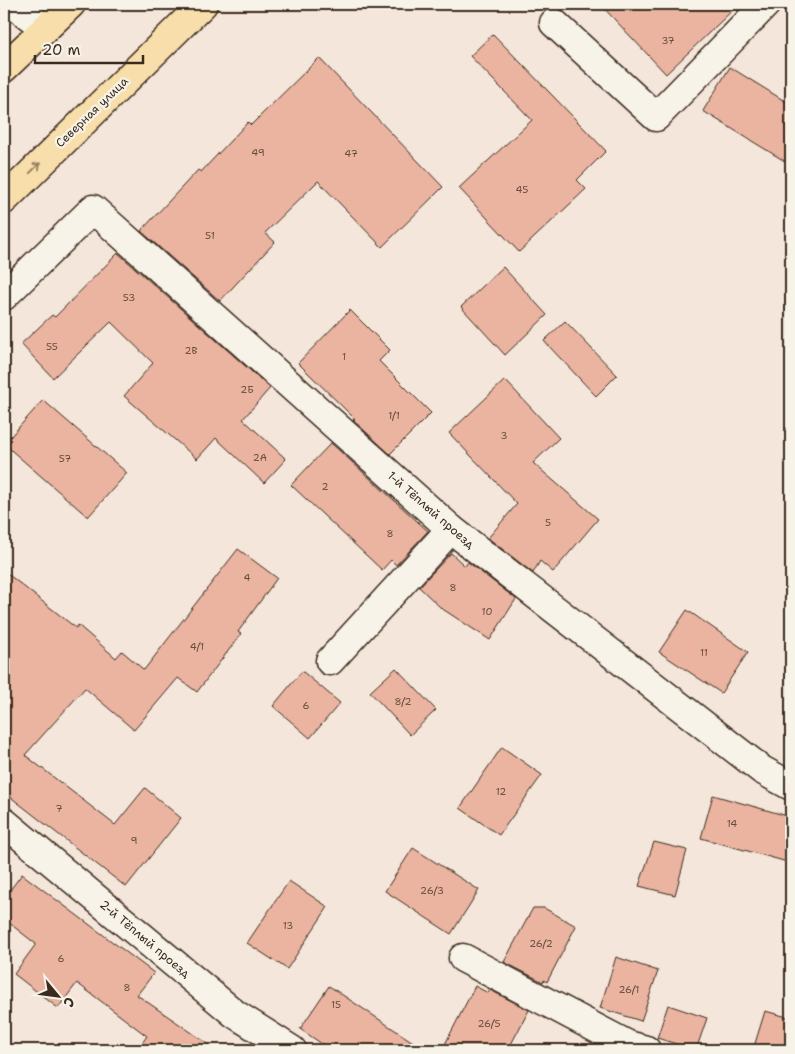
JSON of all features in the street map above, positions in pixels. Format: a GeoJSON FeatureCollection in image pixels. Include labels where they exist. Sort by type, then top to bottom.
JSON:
{"type":"FeatureCollection","features":[{"type":"Feature","properties":{"kind":"main road"},"geometry":{"type":"LineString","coordinates":[[4,68],[71,4]]}},
{"type":"Feature","properties":{"kind":"main road","name":"Северная улица"},"geometry":{"type":"LineString","coordinates":[[4,200],[203,4]]}},
{"type":"Feature","properties":{"kind":"street"},"geometry":{"type":"LineString","coordinates":[[13,4],[45,28]]}},
{"type":"Feature","properties":{"kind":"street"},"geometry":{"type":"LineString","coordinates":[[554,23],[656,117],[766,4]]}},
{"type":"Feature","properties":{"kind":"street","name":"1-й Тёплый проезд"},"geometry":{"type":"LineString","coordinates":[[4,296],[92,209],[451,529],[762,770],[791,786]]}},
{"type":"Feature","properties":{"kind":"street"},"geometry":{"type":"LineString","coordinates":[[330,661],[451,529]]}},
{"type":"Feature","properties":{"kind":"street","name":"2-й Тёплый проезд"},"geometry":{"type":"LineString","coordinates":[[4,822],[235,1014],[292,1050]]}},
{"type":"Feature","properties":{"kind":"street"},"geometry":{"type":"LineString","coordinates":[[463,958],[628,1044],[646,1050]]}},
{"type":"Feature","properties":{"kind":"building"},"geometry":{"type":"Polygon","coordinates":[[[600,4],[739,4],[666,74],[600,4]]]}},
{"type":"Feature","properties":{"kind":"building"},"geometry":{"type":"Polygon","coordinates":[[[493,34],[606,151],[577,180],[586,189],[519,252],[459,188],[532,120],[470,56],[493,34]]]}},
{"type":"Feature","properties":{"kind":"building"},"geometry":{"type":"Polygon","coordinates":[[[319,58],[443,187],[382,247],[318,181],[265,233],[275,242],[220,301],[141,231],[198,170],[201,172],[248,122],[251,125],[319,58]]]}},
{"type":"Feature","properties":{"kind":"building"},"geometry":{"type":"Polygon","coordinates":[[[730,67],[791,105],[791,165],[703,111],[730,67]]]}},
{"type":"Feature","properties":{"kind":"building"},"geometry":{"type":"Polygon","coordinates":[[[118,253],[270,388],[243,419],[286,459],[264,483],[216,438],[197,459],[124,396],[153,363],[111,322],[53,378],[21,344],[52,315],[55,317],[118,253]]]}},
{"type":"Feature","properties":{"kind":"building"},"geometry":{"type":"Polygon","coordinates":[[[503,267],[547,315],[505,355],[461,307],[503,267]]]}},
{"type":"Feature","properties":{"kind":"building"},"geometry":{"type":"Polygon","coordinates":[[[350,310],[390,350],[379,361],[431,413],[390,454],[353,420],[355,419],[298,363],[350,310]]]}},
{"type":"Feature","properties":{"kind":"building"},"geometry":{"type":"Polygon","coordinates":[[[565,321],[617,375],[596,396],[544,341],[565,321]]]}},
{"type":"Feature","properties":{"kind":"building"},"geometry":{"type":"Polygon","coordinates":[[[505,380],[559,438],[533,463],[598,519],[553,572],[540,561],[533,573],[488,538],[517,504],[449,433],[505,380]]]}},
{"type":"Feature","properties":{"kind":"building"},"geometry":{"type":"Polygon","coordinates":[[[43,400],[127,473],[88,517],[4,444],[43,400]]]}},
{"type":"Feature","properties":{"kind":"building"},"geometry":{"type":"Polygon","coordinates":[[[331,443],[428,531],[396,565],[391,560],[382,570],[291,485],[331,443]]]}},
{"type":"Feature","properties":{"kind":"building"},"geometry":{"type":"Polygon","coordinates":[[[238,549],[277,578],[238,632],[241,634],[197,692],[178,678],[134,730],[85,688],[25,755],[115,825],[145,788],[181,818],[126,887],[4,792],[4,571],[76,628],[78,625],[116,658],[122,651],[144,670],[238,549]]]}},
{"type":"Feature","properties":{"kind":"building"},"geometry":{"type":"Polygon","coordinates":[[[451,553],[465,566],[468,562],[516,599],[490,640],[441,608],[419,587],[451,553]]]}},
{"type":"Feature","properties":{"kind":"building"},"geometry":{"type":"Polygon","coordinates":[[[687,610],[748,652],[721,693],[659,652],[687,610]]]}},
{"type":"Feature","properties":{"kind":"building"},"geometry":{"type":"Polygon","coordinates":[[[396,668],[436,710],[410,735],[370,692],[396,668]]]}},
{"type":"Feature","properties":{"kind":"building"},"geometry":{"type":"Polygon","coordinates":[[[302,671],[340,703],[310,738],[273,706],[302,671]]]}},
{"type":"Feature","properties":{"kind":"building"},"geometry":{"type":"Polygon","coordinates":[[[502,747],[542,775],[499,835],[460,808],[502,747]]]}},
{"type":"Feature","properties":{"kind":"building"},"geometry":{"type":"Polygon","coordinates":[[[713,795],[791,817],[791,863],[701,838],[713,795]]]}},
{"type":"Feature","properties":{"kind":"building"},"geometry":{"type":"Polygon","coordinates":[[[654,842],[687,850],[675,895],[639,886],[654,842]]]}},
{"type":"Feature","properties":{"kind":"building"},"geometry":{"type":"Polygon","coordinates":[[[413,848],[479,890],[451,934],[385,891],[413,848]]]}},
{"type":"Feature","properties":{"kind":"building"},"geometry":{"type":"Polygon","coordinates":[[[22,874],[154,973],[137,995],[217,1050],[137,1050],[147,1036],[77,983],[58,1008],[14,974],[36,944],[4,919],[4,898],[22,874]]]}},
{"type":"Feature","properties":{"kind":"building"},"geometry":{"type":"Polygon","coordinates":[[[289,881],[328,907],[287,969],[247,943],[289,881]]]}},
{"type":"Feature","properties":{"kind":"building"},"geometry":{"type":"Polygon","coordinates":[[[533,908],[544,908],[576,926],[547,982],[544,980],[543,982],[504,962],[533,908]]]}},
{"type":"Feature","properties":{"kind":"building"},"geometry":{"type":"Polygon","coordinates":[[[616,957],[658,971],[641,1021],[600,1008],[616,957]]]}},
{"type":"Feature","properties":{"kind":"building"},"geometry":{"type":"Polygon","coordinates":[[[329,986],[425,1050],[331,1050],[300,1029],[329,986]]]}},
{"type":"Feature","properties":{"kind":"building"},"geometry":{"type":"Polygon","coordinates":[[[475,986],[488,993],[490,990],[529,1010],[508,1050],[442,1050],[475,986]]]}},
{"type":"Feature","properties":{"kind":"building"},"geometry":{"type":"Polygon","coordinates":[[[668,1005],[707,1018],[696,1050],[657,1038],[668,1005]]]}},
{"type":"Feature","properties":{"kind":"building"},"geometry":{"type":"Polygon","coordinates":[[[765,1011],[791,1018],[791,1050],[753,1050],[765,1011]]]}}]}
